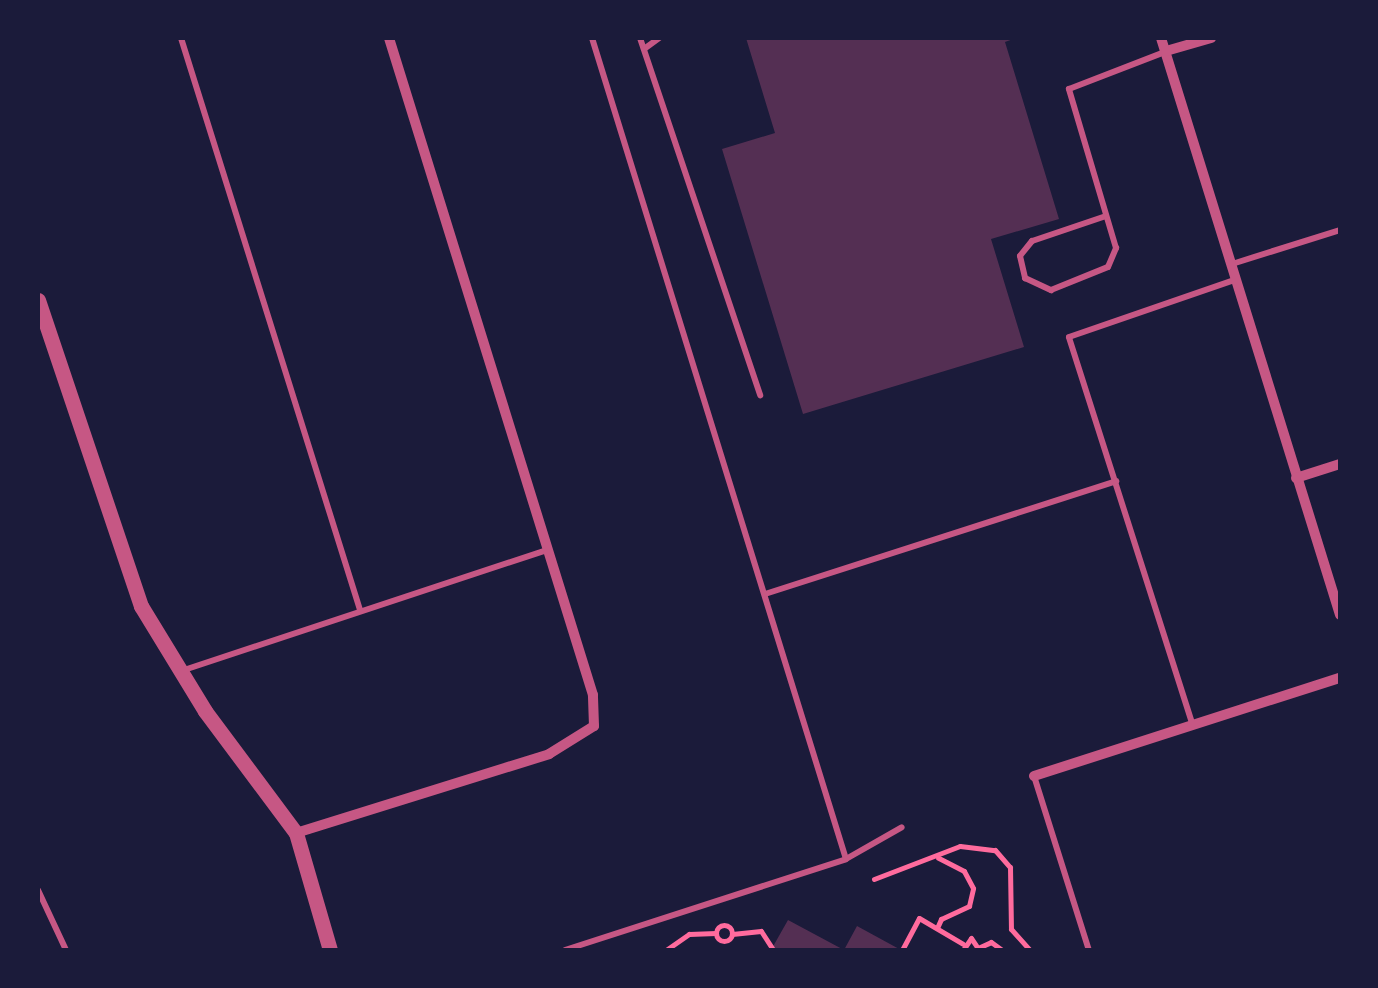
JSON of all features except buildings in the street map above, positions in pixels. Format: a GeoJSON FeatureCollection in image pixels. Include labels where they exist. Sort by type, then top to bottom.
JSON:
{"type":"FeatureCollection","features":[{"type":"Feature","properties":{"kind":"street"},"geometry":{"type":"LineString","coordinates":[[296,833],[549,754],[594,726],[593,695],[389,38]]}},
{"type":"Feature","properties":{"kind":"street"},"geometry":{"type":"LineString","coordinates":[[1161,38],[1340,615]]}},
{"type":"Feature","properties":{"kind":"street"},"geometry":{"type":"LineString","coordinates":[[1166,52],[1211,38]]}},
{"type":"Feature","properties":{"kind":"street"},"geometry":{"type":"LineString","coordinates":[[38,300],[120,560],[179,672],[296,833],[330,950]]}},
{"type":"Feature","properties":{"kind":"street"},"geometry":{"type":"LineString","coordinates":[[1296,478],[1340,464]]}},
{"type":"Feature","properties":{"kind":"street"},"geometry":{"type":"LineString","coordinates":[[1034,776],[1340,678]]}},
{"type":"Feature","properties":{"kind":"lane"},"geometry":{"type":"LineString","coordinates":[[181,38],[360,610]]}},
{"type":"Feature","properties":{"kind":"lane"},"geometry":{"type":"LineString","coordinates":[[592,38],[846,858]]}},
{"type":"Feature","properties":{"kind":"lane"},"geometry":{"type":"LineString","coordinates":[[640,38],[760,395]]}},
{"type":"Feature","properties":{"kind":"lane"},"geometry":{"type":"LineString","coordinates":[[644,49],[659,38]]}},
{"type":"Feature","properties":{"kind":"lane"},"geometry":{"type":"LineString","coordinates":[[1106,216],[1032,241],[1020,256],[1025,278],[1051,290],[1108,266],[1116,248],[1069,89],[1166,52]]}},
{"type":"Feature","properties":{"kind":"lane"},"geometry":{"type":"LineString","coordinates":[[1230,265],[1340,230]]}},
{"type":"Feature","properties":{"kind":"lane"},"geometry":{"type":"LineString","coordinates":[[1192,726],[1069,338],[1235,280]]}},
{"type":"Feature","properties":{"kind":"lane"},"geometry":{"type":"LineString","coordinates":[[764,594],[1116,481]]}},
{"type":"Feature","properties":{"kind":"lane"},"geometry":{"type":"LineString","coordinates":[[179,672],[548,550]]}},
{"type":"Feature","properties":{"kind":"lane"},"geometry":{"type":"LineString","coordinates":[[1034,776],[1090,950]]}},
{"type":"Feature","properties":{"kind":"lane"},"geometry":{"type":"LineString","coordinates":[[566,950],[846,858],[902,828]]}},
{"type":"Feature","properties":{"kind":"lane"},"geometry":{"type":"LineString","coordinates":[[38,890],[66,950]]}},
{"type":"Feature","properties":{"kind":"path"},"geometry":{"type":"LineString","coordinates":[[874,878],[972,844],[1004,856],[1012,877],[1008,919],[1024,949]]}},
{"type":"Feature","properties":{"kind":"path"},"geometry":{"type":"LineString","coordinates":[[937,928],[941,919],[969,906],[973,888],[964,871],[938,858]]}},
{"type":"Feature","properties":{"kind":"path"},"geometry":{"type":"LineString","coordinates":[[902,950],[919,918],[963,947],[972,938],[980,949],[991,942],[1002,950]]}},
{"type":"Feature","properties":{"kind":"path"},"geometry":{"type":"LineString","coordinates":[[666,950],[688,934],[716,933],[724,924],[732,934]]}},
{"type":"Feature","properties":{"kind":"path"},"geometry":{"type":"LineString","coordinates":[[723,941],[732,934],[760,931],[772,948]]}},
{"type":"Feature","properties":{"kind":"path"},"geometry":{"type":"LineString","coordinates":[[716,933],[723,941],[723,950]]}}]}
